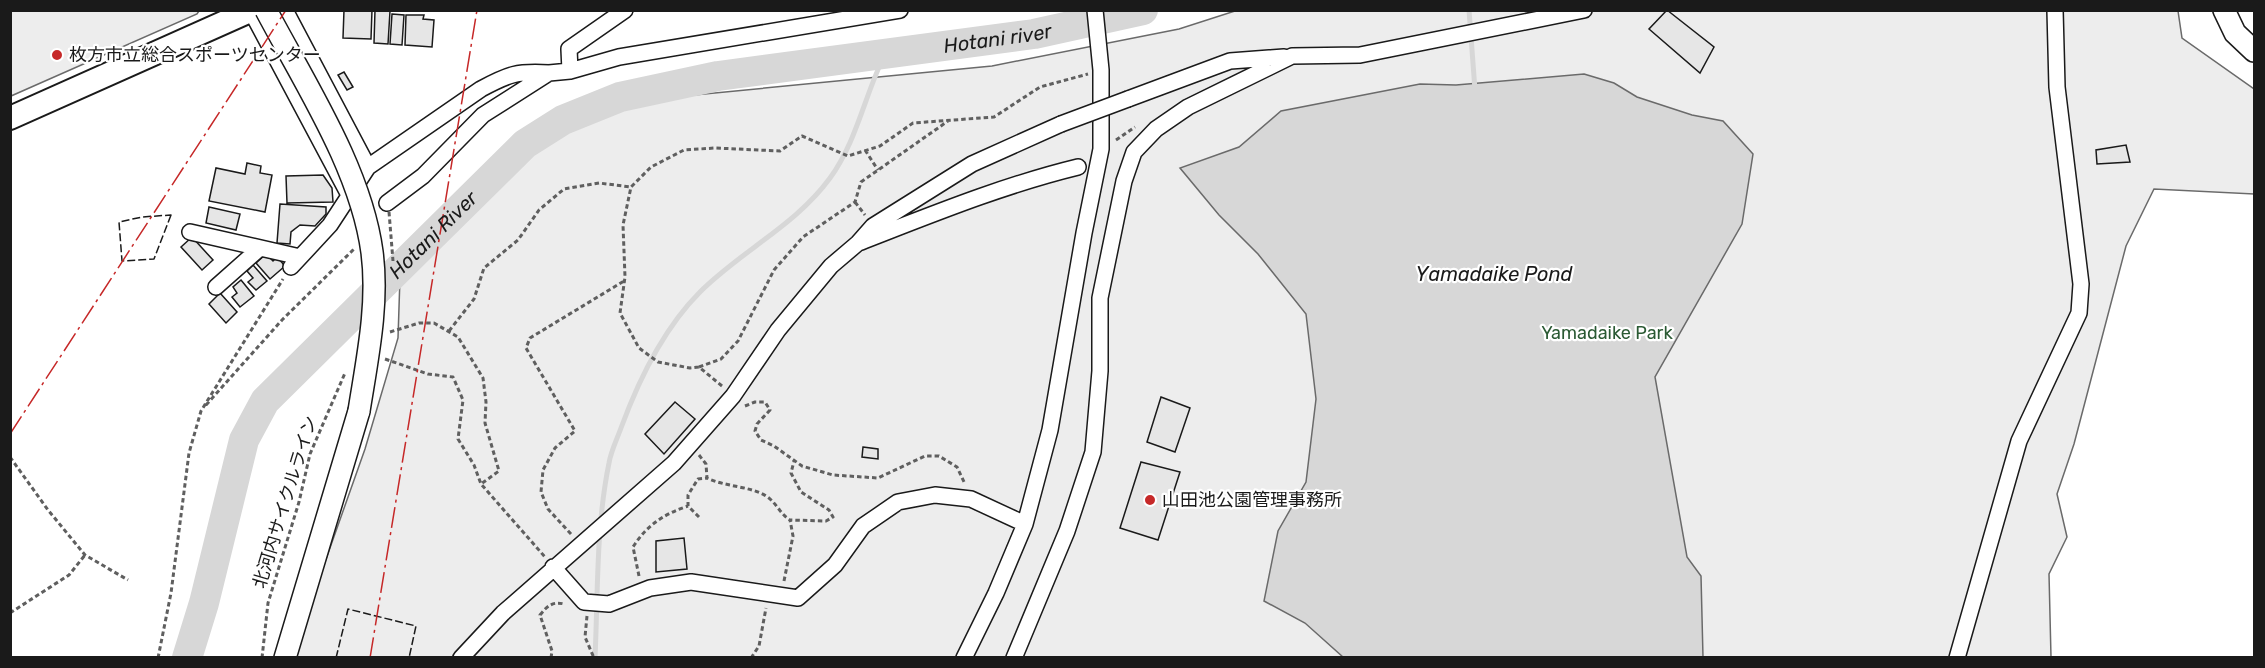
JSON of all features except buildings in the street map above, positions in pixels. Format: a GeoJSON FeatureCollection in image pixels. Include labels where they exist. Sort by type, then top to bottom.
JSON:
{"type":"FeatureCollection","features":[{"type":"Feature","properties":{"kind":"main road"},"geometry":{"type":"LineString","coordinates":[[10,118],[251,11]]}},
{"type":"Feature","properties":{"kind":"street"},"geometry":{"type":"LineString","coordinates":[[266,10],[357,188],[372,252],[373,321],[359,411],[285,657]]}},
{"type":"Feature","properties":{"kind":"street"},"geometry":{"type":"LineString","coordinates":[[285,10],[368,167]]}},
{"type":"Feature","properties":{"kind":"street"},"geometry":{"type":"LineString","coordinates":[[570,71],[569,49],[625,10]]}},
{"type":"Feature","properties":{"kind":"street"},"geometry":{"type":"LineString","coordinates":[[190,232],[260,248],[296,262],[330,225],[368,167],[481,89],[501,78],[523,71],[549,73],[570,71],[619,57],[900,10]]}},
{"type":"Feature","properties":{"kind":"street"},"geometry":{"type":"LineString","coordinates":[[964,657],[996,593],[1025,524],[1050,430],[1101,149],[1100,65],[1095,10]]}},
{"type":"Feature","properties":{"kind":"street"},"geometry":{"type":"LineString","coordinates":[[461,657],[503,613],[553,567],[674,463],[733,396],[778,330],[831,266],[858,243],[873,226],[972,164],[1061,124],[1230,61],[1293,56],[1360,56],[1584,10]]}},
{"type":"Feature","properties":{"kind":"street"},"geometry":{"type":"LineString","coordinates":[[1957,657],[2019,441],[2079,313],[2081,284],[2057,87],[2055,10]]}},
{"type":"Feature","properties":{"kind":"street"},"geometry":{"type":"LineString","coordinates":[[2224,10],[2235,33],[2252,46]]}},
{"type":"Feature","properties":{"kind":"street"},"geometry":{"type":"LineString","coordinates":[[251,11],[349,195]]}},
{"type":"Feature","properties":{"kind":"street"},"geometry":{"type":"LineString","coordinates":[[1014,657],[1067,531],[1093,452],[1100,371],[1100,298],[1124,181],[1134,152],[1156,129],[1188,107],[1293,56]]}},
{"type":"Feature","properties":{"kind":"street"},"geometry":{"type":"LineString","coordinates":[[387,203],[423,176],[483,115],[549,73]]}},
{"type":"Feature","properties":{"kind":"street"},"geometry":{"type":"LineString","coordinates":[[858,243],[964,202],[1078,166]]}},
{"type":"Feature","properties":{"kind":"street"},"geometry":{"type":"LineString","coordinates":[[216,287],[260,248]]}},
{"type":"Feature","properties":{"kind":"street"},"geometry":{"type":"LineString","coordinates":[[553,567],[584,600],[609,604],[644,591],[691,582],[798,598],[835,565],[863,526],[898,502],[934,495],[971,499],[1025,524]]}},
{"type":"Feature","properties":{"kind":"path"},"geometry":{"type":"LineString","coordinates":[[949,120],[861,182],[855,202],[803,237],[774,270],[738,341],[721,359],[690,368],[658,362],[639,348],[620,313],[624,281],[623,225],[631,187],[651,167],[684,150],[715,148],[780,151],[802,136],[848,156],[880,146],[913,123],[949,120],[994,117],[1040,87],[1100,65]]}},
{"type":"Feature","properties":{"kind":"path"},"geometry":{"type":"LineString","coordinates":[[865,150],[878,170]]}},
{"type":"Feature","properties":{"kind":"path"},"geometry":{"type":"LineString","coordinates":[[449,331],[474,299],[484,268],[518,240],[540,210],[564,189],[599,183],[631,187]]}},
{"type":"Feature","properties":{"kind":"path"},"geometry":{"type":"LineString","coordinates":[[201,411],[282,320],[359,244]]}},
{"type":"Feature","properties":{"kind":"path"},"geometry":{"type":"LineString","coordinates":[[158,657],[171,593],[189,453],[201,411],[296,262]]}},
{"type":"Feature","properties":{"kind":"path"},"geometry":{"type":"LineString","coordinates":[[580,545],[548,509],[541,492],[543,470],[555,448],[575,431],[526,348],[530,338],[624,281]]}},
{"type":"Feature","properties":{"kind":"path"},"geometry":{"type":"LineString","coordinates":[[389,332],[434,323],[458,337],[483,378],[486,402],[485,423],[499,471],[481,484]]}},
{"type":"Feature","properties":{"kind":"path"},"geometry":{"type":"LineString","coordinates":[[385,359],[402,363],[428,374],[453,377],[463,400],[458,439],[474,465],[481,484],[553,567]]}},
{"type":"Feature","properties":{"kind":"path","name":"北河内サイクルライン"},"geometry":{"type":"LineString","coordinates":[[262,657],[268,603],[299,502],[310,454],[350,364]]}},
{"type":"Feature","properties":{"kind":"path"},"geometry":{"type":"LineString","coordinates":[[699,367],[745,407],[755,402],[765,402],[770,410],[757,424],[755,431],[761,440],[774,446],[802,466],[833,475],[878,478],[925,456],[939,456],[957,467],[971,499]]}},
{"type":"Feature","properties":{"kind":"path"},"geometry":{"type":"LineString","coordinates":[[688,446],[706,464],[707,477]]}},
{"type":"Feature","properties":{"kind":"path"},"geometry":{"type":"LineString","coordinates":[[10,457],[48,510],[85,555],[128,580]]}},
{"type":"Feature","properties":{"kind":"path"},"geometry":{"type":"LineString","coordinates":[[699,517],[688,506],[688,495],[698,479],[707,477],[720,484],[754,490],[769,498],[782,515],[790,520],[826,521],[832,517],[829,510],[801,492],[791,473],[794,461]]}},
{"type":"Feature","properties":{"kind":"path"},"geometry":{"type":"LineString","coordinates":[[644,591],[633,547],[642,533],[656,520],[688,506]]}},
{"type":"Feature","properties":{"kind":"path"},"geometry":{"type":"LineString","coordinates":[[751,657],[759,646],[794,536],[790,520]]}},
{"type":"Feature","properties":{"kind":"path"},"geometry":{"type":"LineString","coordinates":[[10,613],[69,575],[85,555]]}},
{"type":"Feature","properties":{"kind":"path"},"geometry":{"type":"LineString","coordinates":[[551,657],[552,651],[540,615],[547,606],[557,602],[569,605],[584,600],[585,637],[594,657]]}},
{"type":"Feature","properties":{"kind":"shaded area","name":"枚方市立総合スポーツセンター"},"geometry":{"type":"Polygon","coordinates":[[[11,10],[199,11],[197,14],[11,96],[11,10]]]}},
{"type":"Feature","properties":{"kind":"shaded area","name":"Yamadaike Park"},"geometry":{"type":"Polygon","coordinates":[[[1238,10],[2178,11],[2182,38],[2254,89],[2254,194],[2154,189],[2126,246],[2074,444],[2057,494],[2067,537],[2049,574],[2051,657],[291,658],[365,449],[398,338],[400,277],[472,204],[531,149],[578,120],[632,101],[992,66],[1179,29],[1238,10]]]}},
{"type":"Feature","properties":{"kind":"water","name":"Yamadaike Pond"},"geometry":{"type":"Polygon","coordinates":[[[1584,74],[1614,83],[1637,97],[1692,115],[1723,121],[1753,154],[1742,224],[1655,377],[1687,557],[1701,576],[1703,657],[1343,657],[1305,623],[1264,601],[1278,531],[1306,482],[1316,399],[1306,314],[1258,254],[1219,215],[1180,168],[1239,147],[1281,111],[1420,84],[1456,85],[1584,74]]]}},
{"type":"Feature","properties":{"kind":"waterway","name":"Hotani River"},"geometry":{"type":"LineString","coordinates":[[187,658],[204,603],[244,440],[265,401],[525,144],[563,120],[620,97],[718,76],[1034,34],[1143,10]]}},
{"type":"Feature","properties":{"kind":"waterway"},"geometry":{"type":"LineString","coordinates":[[1469,10],[1475,90]]}},
{"type":"Feature","properties":{"kind":"waterway"},"geometry":{"type":"LineString","coordinates":[[595,658],[598,560],[605,487],[613,450],[644,373],[663,338],[700,292],[801,210],[830,178],[847,149],[885,54]]}},
{"type":"Feature","properties":{"kind":"fence"},"geometry":{"type":"LineString","coordinates":[[171,215],[154,259],[122,261],[119,222],[142,217],[171,215]]}},
{"type":"Feature","properties":{"kind":"fence"},"geometry":{"type":"LineString","coordinates":[[336,658],[348,609],[416,626],[409,658]]}},
{"type":"Feature","properties":{"kind":"power"},"geometry":{"type":"LineString","coordinates":[[10,434],[286,10]]}},
{"type":"Feature","properties":{"kind":"power"},"geometry":{"type":"LineString","coordinates":[[370,658],[477,10]]}},
{"type":"Feature","properties":{"kind":"place","name":"枚方市立総合スポーツセンター"},"geometry":{"type":"Point","coordinates":[57,55]}},
{"type":"Feature","properties":{"kind":"place","name":"山田池公園管理事務所"},"geometry":{"type":"Point","coordinates":[1150,500]}},
{"type":"Feature","properties":{"kind":"water label","name":"Hotani river"},"geometry":{"type":"Point","coordinates":[997,38]}}]}
